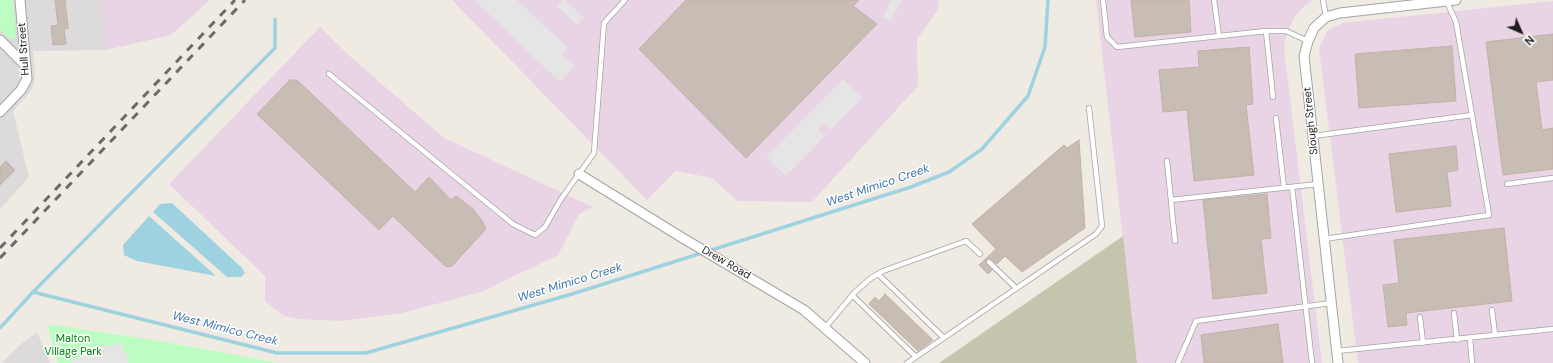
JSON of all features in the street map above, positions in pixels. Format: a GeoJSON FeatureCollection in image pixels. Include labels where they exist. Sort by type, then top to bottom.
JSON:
{"type":"FeatureCollection","features":[{"type":"Feature","properties":{"kind":"street","name":"Hull Street"},"geometry":{"type":"LineString","coordinates":[[0,112],[25,84],[27,79],[20,0]]}},
{"type":"Feature","properties":{"kind":"street"},"geometry":{"type":"LineString","coordinates":[[1326,17],[1340,13],[1456,0]]}},
{"type":"Feature","properties":{"kind":"street","name":"Slough Street"},"geometry":{"type":"LineString","coordinates":[[1326,17],[1314,28],[1308,41],[1304,56],[1338,363]]}},
{"type":"Feature","properties":{"kind":"street"},"geometry":{"type":"LineString","coordinates":[[0,40],[26,66]]}},
{"type":"Feature","properties":{"kind":"street","name":"Drew Road"},"geometry":{"type":"LineString","coordinates":[[579,174],[804,310],[866,363]]}},
{"type":"Feature","properties":{"kind":"lane"},"geometry":{"type":"LineString","coordinates":[[329,74],[514,224],[535,235],[544,227],[561,198],[594,153],[604,22],[625,0]]}},
{"type":"Feature","properties":{"kind":"lane"},"geometry":{"type":"LineString","coordinates":[[1103,0],[1107,37],[1117,47],[1266,31],[1286,31],[1308,41]]}},
{"type":"Feature","properties":{"kind":"lane"},"geometry":{"type":"LineString","coordinates":[[1214,0],[1219,35]]}},
{"type":"Feature","properties":{"kind":"lane"},"geometry":{"type":"LineString","coordinates":[[1323,0],[1326,17]]}},
{"type":"Feature","properties":{"kind":"lane"},"geometry":{"type":"LineString","coordinates":[[1324,239],[1489,215],[1456,22],[1446,1]]}},
{"type":"Feature","properties":{"kind":"lane"},"geometry":{"type":"LineString","coordinates":[[1266,31],[1273,97]]}},
{"type":"Feature","properties":{"kind":"lane"},"geometry":{"type":"LineString","coordinates":[[907,363],[1096,234],[1102,226],[1089,108]]}},
{"type":"Feature","properties":{"kind":"lane"},"geometry":{"type":"LineString","coordinates":[[1313,136],[1472,115]]}},
{"type":"Feature","properties":{"kind":"lane"},"geometry":{"type":"LineString","coordinates":[[1276,118],[1284,188]]}},
{"type":"Feature","properties":{"kind":"lane"},"geometry":{"type":"LineString","coordinates":[[1167,161],[1175,241]]}},
{"type":"Feature","properties":{"kind":"lane"},"geometry":{"type":"LineString","coordinates":[[1507,184],[1553,178]]}},
{"type":"Feature","properties":{"kind":"lane"},"geometry":{"type":"LineString","coordinates":[[1171,200],[1318,184]]}},
{"type":"Feature","properties":{"kind":"lane"},"geometry":{"type":"LineString","coordinates":[[1292,187],[1312,363]]}},
{"type":"Feature","properties":{"kind":"lane"},"geometry":{"type":"LineString","coordinates":[[825,328],[852,295],[878,274],[966,241],[980,254]]}},
{"type":"Feature","properties":{"kind":"lane"},"geometry":{"type":"LineString","coordinates":[[989,262],[1016,288]]}},
{"type":"Feature","properties":{"kind":"lane"},"geometry":{"type":"LineString","coordinates":[[878,274],[944,338]]}},
{"type":"Feature","properties":{"kind":"lane"},"geometry":{"type":"LineString","coordinates":[[852,295],[916,357]]}},
{"type":"Feature","properties":{"kind":"lane"},"geometry":{"type":"LineString","coordinates":[[1178,363],[1196,321],[1331,303]]}},
{"type":"Feature","properties":{"kind":"lane"},"geometry":{"type":"LineString","coordinates":[[1492,310],[1495,335]]}},
{"type":"Feature","properties":{"kind":"lane"},"geometry":{"type":"LineString","coordinates":[[1454,313],[1457,340]]}},
{"type":"Feature","properties":{"kind":"lane"},"geometry":{"type":"LineString","coordinates":[[1420,317],[1423,343]]}},
{"type":"Feature","properties":{"kind":"lane"},"geometry":{"type":"LineString","coordinates":[[1337,351],[1457,340],[1553,329]]}},
{"type":"Feature","properties":{"kind":"lane"},"geometry":{"type":"LineString","coordinates":[[1470,338],[1472,363]]}},
{"type":"Feature","properties":{"kind":"shaded area"},"geometry":{"type":"Polygon","coordinates":[[[0,0],[101,0],[106,50],[33,51],[35,76],[33,86],[30,92],[13,111],[29,177],[0,209],[0,0]]]}},
{"type":"Feature","properties":{"kind":"shaded area"},"geometry":{"type":"Polygon","coordinates":[[[101,0],[210,0],[171,35],[106,50],[101,0]]]}},
{"type":"Feature","properties":{"kind":"shaded area"},"geometry":{"type":"Polygon","coordinates":[[[452,0],[939,0],[937,11],[917,39],[918,86],[812,202],[737,201],[712,178],[675,171],[647,200],[452,0]]]}},
{"type":"Feature","properties":{"kind":"shaded area"},"geometry":{"type":"Polygon","coordinates":[[[474,0],[517,0],[568,48],[562,54],[575,66],[560,82],[474,0]]]}},
{"type":"Feature","properties":{"kind":"shaded area"},"geometry":{"type":"Polygon","coordinates":[[[562,0],[565,0],[584,18],[577,25],[557,6],[562,0]]]}},
{"type":"Feature","properties":{"kind":"shaded area"},"geometry":{"type":"Polygon","coordinates":[[[891,0],[902,0],[891,21],[883,17],[891,0]]]}},
{"type":"Feature","properties":{"kind":"shaded area"},"geometry":{"type":"Polygon","coordinates":[[[1096,0],[1313,0],[1304,6],[1294,18],[1287,32],[1284,48],[1322,363],[1137,363],[1096,0]]]}},
{"type":"Feature","properties":{"kind":"shaded area"},"geometry":{"type":"Polygon","coordinates":[[[1553,1],[1553,363],[1358,363],[1319,49],[1327,31],[1342,23],[1553,1]]]}},
{"type":"Feature","properties":{"kind":"shaded area"},"geometry":{"type":"Polygon","coordinates":[[[320,27],[353,59],[444,138],[593,207],[579,214],[558,255],[481,292],[402,313],[341,321],[300,319],[284,316],[265,301],[265,276],[169,184],[320,27]]]}},
{"type":"Feature","properties":{"kind":"shaded area"},"geometry":{"type":"Polygon","coordinates":[[[843,79],[862,98],[831,130],[824,123],[818,129],[825,136],[786,176],[766,157],[843,79]]]}},
{"type":"Feature","properties":{"kind":"shaded area"},"geometry":{"type":"Polygon","coordinates":[[[1123,236],[1137,363],[939,363],[1113,243],[1123,236]]]}},
{"type":"Feature","properties":{"kind":"shaded area"},"geometry":{"type":"Polygon","coordinates":[[[37,332],[50,363],[2,363],[20,345],[37,332]]]}},
{"type":"Feature","properties":{"kind":"shaded area"},"geometry":{"type":"Polygon","coordinates":[[[123,344],[123,352],[126,352],[128,363],[72,363],[72,359],[81,357],[79,348],[123,344]]]}},
{"type":"Feature","properties":{"kind":"green space"},"geometry":{"type":"Polygon","coordinates":[[[0,0],[13,0],[16,36],[13,39],[9,38],[0,30],[0,0]]]}},
{"type":"Feature","properties":{"kind":"green space","name":"Malton Village Park"},"geometry":{"type":"Polygon","coordinates":[[[47,324],[154,340],[278,363],[58,363],[47,324]]]}},
{"type":"Feature","properties":{"kind":"water"},"geometry":{"type":"Polygon","coordinates":[[[172,203],[242,268],[245,273],[241,277],[227,277],[153,212],[160,204],[172,203]]]}},
{"type":"Feature","properties":{"kind":"water"},"geometry":{"type":"Polygon","coordinates":[[[149,216],[216,276],[137,261],[124,255],[123,245],[149,216]]]}},
{"type":"Feature","properties":{"kind":"building"},"geometry":{"type":"Polygon","coordinates":[[[55,0],[65,0],[68,28],[64,29],[66,44],[53,45],[51,26],[58,25],[55,0]]]}},
{"type":"Feature","properties":{"kind":"building"},"geometry":{"type":"Polygon","coordinates":[[[686,0],[859,0],[853,6],[877,24],[746,158],[639,49],[686,0]]]}},
{"type":"Feature","properties":{"kind":"building"},"geometry":{"type":"Polygon","coordinates":[[[1131,0],[1189,0],[1191,32],[1135,37],[1131,0]]]}},
{"type":"Feature","properties":{"kind":"building"},"geometry":{"type":"Polygon","coordinates":[[[1553,34],[1553,80],[1536,82],[1542,130],[1553,128],[1553,169],[1503,175],[1486,42],[1553,34]]]}},
{"type":"Feature","properties":{"kind":"building"},"geometry":{"type":"Polygon","coordinates":[[[1452,46],[1456,101],[1359,108],[1355,54],[1452,46]]]}},
{"type":"Feature","properties":{"kind":"building"},"geometry":{"type":"Polygon","coordinates":[[[1249,47],[1253,104],[1246,105],[1254,175],[1194,181],[1187,110],[1163,112],[1159,70],[1199,67],[1198,51],[1249,47]]]}},
{"type":"Feature","properties":{"kind":"building"},"geometry":{"type":"Polygon","coordinates":[[[290,80],[297,80],[415,192],[429,177],[451,200],[456,196],[473,209],[483,222],[486,229],[451,267],[445,266],[393,216],[379,230],[257,114],[290,80]]]}},
{"type":"Feature","properties":{"kind":"building"},"geometry":{"type":"Polygon","coordinates":[[[1079,140],[1085,228],[1022,272],[1005,256],[997,264],[991,259],[988,259],[986,263],[992,270],[988,274],[979,265],[996,249],[972,224],[1064,145],[1067,148],[1079,140]]]}},
{"type":"Feature","properties":{"kind":"building"},"geometry":{"type":"Polygon","coordinates":[[[1456,146],[1458,170],[1447,172],[1451,206],[1396,212],[1389,154],[1456,146]]]}},
{"type":"Feature","properties":{"kind":"building"},"geometry":{"type":"Polygon","coordinates":[[[6,161],[15,170],[0,185],[0,167],[6,161]]]}},
{"type":"Feature","properties":{"kind":"building"},"geometry":{"type":"Polygon","coordinates":[[[1267,194],[1271,238],[1261,239],[1267,293],[1213,299],[1203,200],[1267,194]]]}},
{"type":"Feature","properties":{"kind":"building"},"geometry":{"type":"Polygon","coordinates":[[[1504,228],[1512,301],[1406,313],[1407,325],[1388,327],[1383,285],[1399,283],[1394,240],[1504,228]]]}},
{"type":"Feature","properties":{"kind":"building"},"geometry":{"type":"Polygon","coordinates":[[[885,294],[933,340],[918,351],[869,304],[875,297],[879,301],[885,294]]]}},
{"type":"Feature","properties":{"kind":"building"},"geometry":{"type":"Polygon","coordinates":[[[1278,324],[1283,363],[1204,363],[1201,335],[1278,324]]]}},
{"type":"Feature","properties":{"kind":"waterway","name":"West Mimico Creek"},"geometry":{"type":"LineString","coordinates":[[33,292],[277,353],[366,353],[572,294],[911,187],[949,172],[982,149],[1028,96],[1045,47],[1048,0]]}},
{"type":"Feature","properties":{"kind":"waterway"},"geometry":{"type":"LineString","coordinates":[[0,328],[33,292],[275,48],[275,19]]}},
{"type":"Feature","properties":{"kind":"railway"},"geometry":{"type":"LineString","coordinates":[[0,248],[235,0]]}},
{"type":"Feature","properties":{"kind":"railway"},"geometry":{"type":"LineString","coordinates":[[0,258],[245,0]]}}]}
